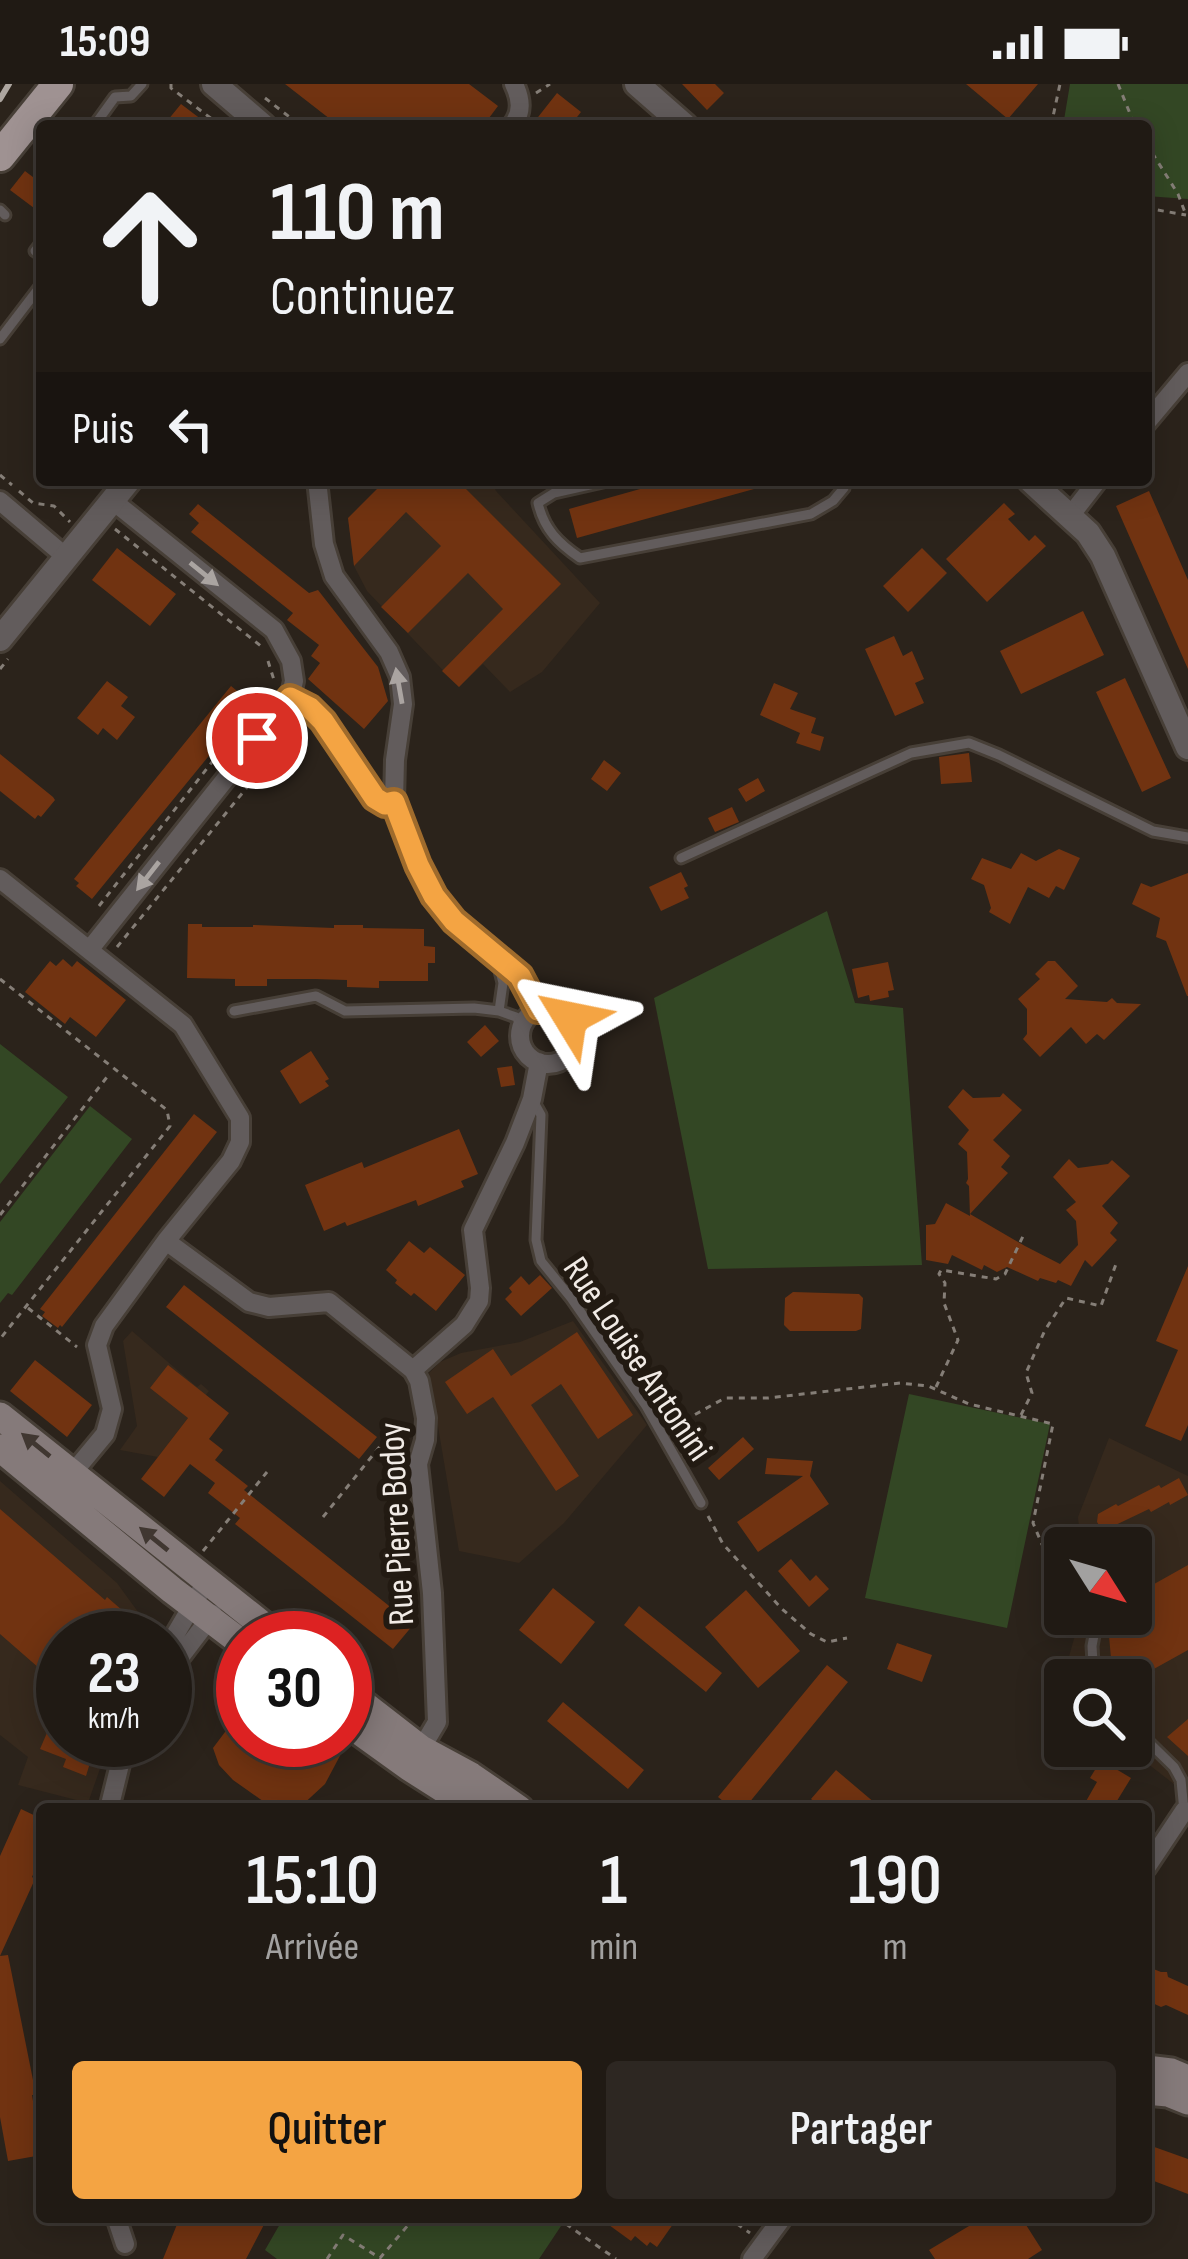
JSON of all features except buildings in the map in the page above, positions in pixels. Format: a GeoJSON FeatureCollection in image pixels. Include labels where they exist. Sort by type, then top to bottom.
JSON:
{"type":"FeatureCollection","features":[{"type":"Feature","properties":{"kind":"main road"},"geometry":{"type":"LineString","coordinates":[[0,156],[58,84]]}},
{"type":"Feature","properties":{"kind":"main road"},"geometry":{"type":"LineString","coordinates":[[0,1415],[64,1483],[233,1611]]}},
{"type":"Feature","properties":{"kind":"main road"},"geometry":{"type":"LineString","coordinates":[[0,1448],[64,1483]]}},
{"type":"Feature","properties":{"kind":"main road"},"geometry":{"type":"LineString","coordinates":[[205,1594],[218,1611]]}},
{"type":"Feature","properties":{"kind":"main road"},"geometry":{"type":"LineString","coordinates":[[372,1711],[485,1803]]}},
{"type":"Feature","properties":{"kind":"main road"},"geometry":{"type":"LineString","coordinates":[[372,1740],[409,1767],[485,1803]]}},
{"type":"Feature","properties":{"kind":"main road"},"geometry":{"type":"LineString","coordinates":[[1152,2070],[1188,2079]]}},
{"type":"Feature","properties":{"kind":"main road"},"geometry":{"type":"LineString","coordinates":[[1152,2092],[1188,2101]]}},
{"type":"Feature","properties":{"kind":"street"},"geometry":{"type":"LineString","coordinates":[[514,84],[521,100],[517,120]]}},
{"type":"Feature","properties":{"kind":"street"},"geometry":{"type":"LineString","coordinates":[[638,84],[670,120]]}},
{"type":"Feature","properties":{"kind":"street"},"geometry":{"type":"LineString","coordinates":[[219,85],[257,120]]}},
{"type":"Feature","properties":{"kind":"street"},"geometry":{"type":"LineString","coordinates":[[1152,416],[1188,374]]}},
{"type":"Feature","properties":{"kind":"street"},"geometry":{"type":"LineString","coordinates":[[0,639],[124,486]]}},
{"type":"Feature","properties":{"kind":"street"},"geometry":{"type":"LineString","coordinates":[[321,486],[324,544],[334,576],[389,652],[400,676],[403,704],[394,802],[410,846],[434,896],[454,921],[520,976],[538,1010]]}},
{"type":"Feature","properties":{"kind":"street"},"geometry":{"type":"LineString","coordinates":[[1037,486],[1088,533],[1103,556],[1188,747]]}},
{"type":"Feature","properties":{"kind":"street"},"geometry":{"type":"LineString","coordinates":[[1070,516],[1093,486]]}},
{"type":"Feature","properties":{"kind":"street"},"geometry":{"type":"LineString","coordinates":[[0,501],[66,557]]}},
{"type":"Feature","properties":{"kind":"street"},"geometry":{"type":"LineString","coordinates":[[90,949],[290,698],[294,681],[291,661],[274,630],[113,501]]}},
{"type":"Feature","properties":{"kind":"street"},"geometry":{"type":"LineString","coordinates":[[290,698],[323,721],[375,798],[385,804],[394,802]]}},
{"type":"Feature","properties":{"kind":"street"},"geometry":{"type":"LineString","coordinates":[[0,879],[183,1025],[239,1118],[240,1142],[231,1161],[104,1326],[98,1345],[112,1409],[105,1434],[64,1483]]}},
{"type":"Feature","properties":{"kind":"street"},"geometry":{"type":"LineString","coordinates":[[538,1010],[563,1012],[574,1026],[571,1052],[557,1063],[539,1063],[522,1045],[522,1026],[538,1010]]}},
{"type":"Feature","properties":{"kind":"street"},"geometry":{"type":"LineString","coordinates":[[413,1370],[464,1325],[479,1301],[473,1230],[515,1143],[532,1099],[539,1063]]}},
{"type":"Feature","properties":{"kind":"street","name":"Rue Pierre Bodoy"},"geometry":{"type":"LineString","coordinates":[[166,1241],[250,1302],[269,1307],[329,1302],[413,1370],[425,1418],[418,1464],[432,1593],[436,1721],[421,1749]]}},
{"type":"Feature","properties":{"kind":"street"},"geometry":{"type":"LineString","coordinates":[[192,1613],[205,1594]]}},
{"type":"Feature","properties":{"kind":"street"},"geometry":{"type":"LineString","coordinates":[[192,1621],[205,1594]]}},
{"type":"Feature","properties":{"kind":"street"},"geometry":{"type":"LineString","coordinates":[[110,1803],[119,1767]]}},
{"type":"Feature","properties":{"kind":"street"},"geometry":{"type":"LineString","coordinates":[[1152,1860],[1186,1812]]}},
{"type":"Feature","properties":{"kind":"street"},"geometry":{"type":"LineString","coordinates":[[118,2223],[125,2244]]}},
{"type":"Feature","properties":{"kind":"street"},"geometry":{"type":"LineString","coordinates":[[758,2251],[779,2223]]}},
{"type":"Feature","properties":{"kind":"lane"},"geometry":{"type":"LineString","coordinates":[[98,120],[115,97],[131,96],[142,84]]}},
{"type":"Feature","properties":{"kind":"lane"},"geometry":{"type":"LineString","coordinates":[[0,339],[36,292]]}},
{"type":"Feature","properties":{"kind":"lane"},"geometry":{"type":"LineString","coordinates":[[585,486],[554,493],[538,503],[541,518],[557,543],[580,558],[811,514],[833,501],[843,486]]}},
{"type":"Feature","properties":{"kind":"lane"},"geometry":{"type":"LineString","coordinates":[[681,858],[911,753],[969,743],[1153,831],[1188,837]]}},
{"type":"Feature","properties":{"kind":"lane"},"geometry":{"type":"LineString","coordinates":[[497,958],[503,983],[499,1011]]}},
{"type":"Feature","properties":{"kind":"lane"},"geometry":{"type":"LineString","coordinates":[[234,1011],[316,997],[345,1011],[507,1011],[522,1026]]}},
{"type":"Feature","properties":{"kind":"lane","name":"Rue Louise Antonini"},"geometry":{"type":"LineString","coordinates":[[532,1099],[541,1115],[536,1240],[541,1261],[572,1298],[662,1432],[701,1502]]}},
{"type":"Feature","properties":{"kind":"lane"},"geometry":{"type":"LineString","coordinates":[[1152,1746],[1181,1780],[1186,1812]]}},
{"type":"Feature","properties":{"kind":"path"},"geometry":{"type":"LineString","coordinates":[[1052,120],[1060,84]]}},
{"type":"Feature","properties":{"kind":"path"},"geometry":{"type":"LineString","coordinates":[[1118,84],[1133,120]]}},
{"type":"Feature","properties":{"kind":"path"},"geometry":{"type":"LineString","coordinates":[[169,85],[213,120]]}},
{"type":"Feature","properties":{"kind":"path"},"geometry":{"type":"LineString","coordinates":[[260,94],[294,120]]}},
{"type":"Feature","properties":{"kind":"path"},"geometry":{"type":"LineString","coordinates":[[1152,153],[1187,215]]}},
{"type":"Feature","properties":{"kind":"path"},"geometry":{"type":"LineString","coordinates":[[1152,209],[1187,215]]}},
{"type":"Feature","properties":{"kind":"path"},"geometry":{"type":"LineString","coordinates":[[0,475],[33,503],[54,506],[83,535]]}},
{"type":"Feature","properties":{"kind":"path"},"geometry":{"type":"LineString","coordinates":[[94,919],[99,904],[275,683],[264,648],[113,528]]}},
{"type":"Feature","properties":{"kind":"path"},"geometry":{"type":"LineString","coordinates":[[116,948],[310,708]]}},
{"type":"Feature","properties":{"kind":"path"},"geometry":{"type":"LineString","coordinates":[[239,728],[257,738]]}},
{"type":"Feature","properties":{"kind":"path"},"geometry":{"type":"LineString","coordinates":[[0,979],[167,1109],[170,1126],[0,1340]]}},
{"type":"Feature","properties":{"kind":"path"},"geometry":{"type":"LineString","coordinates":[[0,1215],[106,1077]]}},
{"type":"Feature","properties":{"kind":"path"},"geometry":{"type":"LineString","coordinates":[[935,1388],[958,1340],[944,1303],[941,1270],[996,1279],[1005,1274],[1025,1232]]}},
{"type":"Feature","properties":{"kind":"path"},"geometry":{"type":"LineString","coordinates":[[1020,1417],[1032,1393],[1026,1373],[1057,1310],[1066,1298],[1101,1306],[1116,1264]]}},
{"type":"Feature","properties":{"kind":"path"},"geometry":{"type":"LineString","coordinates":[[26,1307],[100,1359]]}},
{"type":"Feature","properties":{"kind":"path"},"geometry":{"type":"LineString","coordinates":[[662,1432],[725,1398],[768,1398],[900,1383],[935,1388],[969,1404],[1053,1424],[1034,1523],[1044,1547]]}},
{"type":"Feature","properties":{"kind":"path"},"geometry":{"type":"LineString","coordinates":[[322,1517],[380,1445],[398,1456],[421,1454]]}},
{"type":"Feature","properties":{"kind":"path"},"geometry":{"type":"LineString","coordinates":[[205,1594],[267,1472]]}},
{"type":"Feature","properties":{"kind":"path"},"geometry":{"type":"LineString","coordinates":[[701,1502],[723,1544],[782,1610],[827,1642],[848,1638]]}},
{"type":"Feature","properties":{"kind":"path"},"geometry":{"type":"LineString","coordinates":[[327,2259],[343,2235],[380,2258],[410,2223]]}},
{"type":"Feature","properties":{"kind":"path"},"geometry":{"type":"LineString","coordinates":[[565,2223],[616,2259]]}},
{"type":"Feature","properties":{"kind":"path"},"geometry":{"type":"LineString","coordinates":[[732,2223],[758,2251]]}},
{"type":"Feature","properties":{"kind":"shaded area"},"geometry":{"type":"Polygon","coordinates":[[[380,486],[494,486],[600,603],[542,672],[510,692],[483,664],[459,687],[367,591],[354,566],[348,518],[380,486]]]}},
{"type":"Feature","properties":{"kind":"shaded area"},"geometry":{"type":"Polygon","coordinates":[[[573,1321],[647,1425],[564,1523],[519,1563],[459,1551],[429,1373],[461,1353],[520,1342],[573,1321]]]}},
{"type":"Feature","properties":{"kind":"shaded area"},"geometry":{"type":"Polygon","coordinates":[[[132,1331],[197,1387],[201,1384],[209,1391],[158,1457],[120,1450],[137,1426],[123,1341],[132,1331]]]}},
{"type":"Feature","properties":{"kind":"shaded area"},"geometry":{"type":"Polygon","coordinates":[[[1109,1438],[1188,1476],[1188,1795],[1152,1767],[1152,1659],[1068,1659],[1075,1635],[1152,1635],[1152,1527],[1079,1527],[1078,1517],[1109,1438]]]}},
{"type":"Feature","properties":{"kind":"shaded area"},"geometry":{"type":"Polygon","coordinates":[[[0,1481],[117,1583],[137,1611],[36,1611],[36,1767],[101,1767],[88,1803],[18,1785],[28,1757],[0,1735],[0,1481]]]}},
{"type":"Feature","properties":{"kind":"green space"},"geometry":{"type":"Polygon","coordinates":[[[1070,84],[1188,84],[1188,199],[1152,196],[1152,120],[1064,120],[1070,84]]]}},
{"type":"Feature","properties":{"kind":"green space"},"geometry":{"type":"Polygon","coordinates":[[[827,911],[855,1003],[903,1008],[922,1265],[708,1269],[654,998],[827,911]]]}},
{"type":"Feature","properties":{"kind":"green space"},"geometry":{"type":"Polygon","coordinates":[[[0,1044],[68,1097],[0,1184],[0,1044]]]}},
{"type":"Feature","properties":{"kind":"green space"},"geometry":{"type":"Polygon","coordinates":[[[90,1106],[132,1139],[12,1295],[8,1293],[0,1303],[0,1222],[90,1106]]]}},
{"type":"Feature","properties":{"kind":"green space"},"geometry":{"type":"Polygon","coordinates":[[[909,1394],[1050,1424],[1007,1628],[865,1598],[909,1394]]]}},
{"type":"Feature","properties":{"kind":"green space"},"geometry":{"type":"Polygon","coordinates":[[[281,2223],[563,2223],[539,2259],[277,2259],[265,2250],[281,2223]]]}},
{"type":"Feature","properties":{"kind":"railway"},"geometry":{"type":"LineString","coordinates":[[0,99],[9,84]]}},
{"type":"Feature","properties":{"kind":"route"},"geometry":{"type":"LineString","coordinates":[[257,738],[290,698],[310,708],[375,798],[385,804],[394,802],[418,865],[454,921],[520,976],[538,1010],[555,1009],[570,1018]]}}]}
